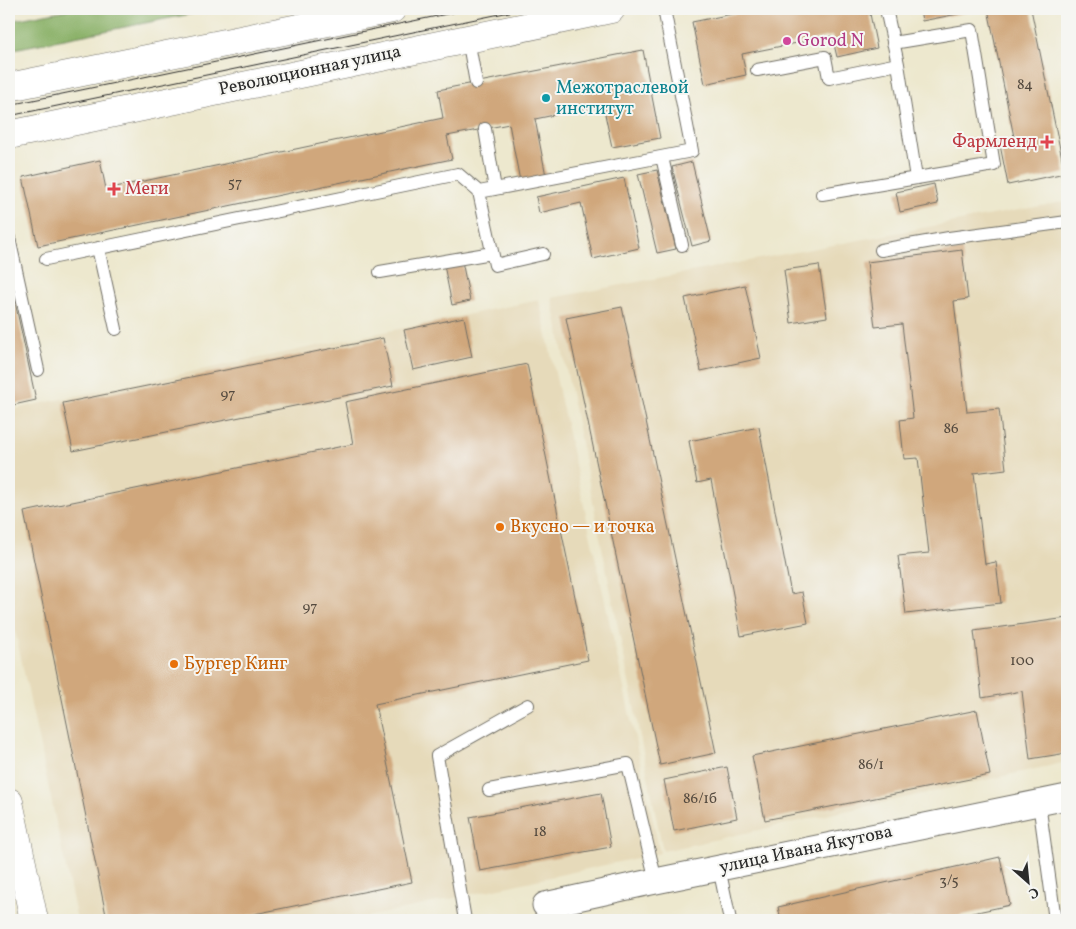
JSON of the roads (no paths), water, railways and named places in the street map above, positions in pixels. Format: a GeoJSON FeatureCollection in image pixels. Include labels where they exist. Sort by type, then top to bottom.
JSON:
{"type":"FeatureCollection","features":[{"type":"Feature","properties":{"kind":"main road"},"geometry":{"type":"LineString","coordinates":[[9,87],[392,9]]}},
{"type":"Feature","properties":{"kind":"main road","name":"Революционная улица"},"geometry":{"type":"LineString","coordinates":[[9,135],[611,9]]}},
{"type":"Feature","properties":{"kind":"main road"},"geometry":{"type":"LineString","coordinates":[[9,802],[34,920]]}},
{"type":"Feature","properties":{"kind":"street","name":"улица Ивана Якутова"},"geometry":{"type":"LineString","coordinates":[[546,913],[656,881],[1067,797]]}},
{"type":"Feature","properties":{"kind":"lane"},"geometry":{"type":"LineString","coordinates":[[479,192],[692,151],[664,9]]}},
{"type":"Feature","properties":{"kind":"lane"},"geometry":{"type":"LineString","coordinates":[[886,9],[898,64],[916,178]]}},
{"type":"Feature","properties":{"kind":"lane"},"geometry":{"type":"LineString","coordinates":[[822,194],[994,165],[972,30],[893,43]]}},
{"type":"Feature","properties":{"kind":"lane"},"geometry":{"type":"LineString","coordinates":[[468,39],[476,82]]}},
{"type":"Feature","properties":{"kind":"lane"},"geometry":{"type":"LineString","coordinates":[[757,70],[825,57],[829,78],[898,64]]}},
{"type":"Feature","properties":{"kind":"lane"},"geometry":{"type":"LineString","coordinates":[[485,129],[495,189]]}},
{"type":"Feature","properties":{"kind":"lane"},"geometry":{"type":"LineString","coordinates":[[662,157],[682,245]]}},
{"type":"Feature","properties":{"kind":"lane"},"geometry":{"type":"LineString","coordinates":[[46,259],[458,174],[479,192],[494,265],[543,254]]}},
{"type":"Feature","properties":{"kind":"lane"},"geometry":{"type":"LineString","coordinates":[[881,250],[949,238],[1067,222]]}},
{"type":"Feature","properties":{"kind":"lane"},"geometry":{"type":"LineString","coordinates":[[9,238],[38,370]]}},
{"type":"Feature","properties":{"kind":"lane"},"geometry":{"type":"LineString","coordinates":[[98,248],[116,329]]}},
{"type":"Feature","properties":{"kind":"lane"},"geometry":{"type":"LineString","coordinates":[[380,272],[492,254]]}},
{"type":"Feature","properties":{"kind":"lane"},"geometry":{"type":"LineString","coordinates":[[466,920],[438,756],[528,705]]}},
{"type":"Feature","properties":{"kind":"lane"},"geometry":{"type":"LineString","coordinates":[[489,790],[628,764],[656,881]]}},
{"type":"Feature","properties":{"kind":"lane"},"geometry":{"type":"LineString","coordinates":[[1039,803],[1054,920]]}},
{"type":"Feature","properties":{"kind":"lane"},"geometry":{"type":"LineString","coordinates":[[719,868],[730,920]]}},
{"type":"Feature","properties":{"kind":"tram line"},"geometry":{"type":"LineString","coordinates":[[9,105],[471,9]]}},
{"type":"Feature","properties":{"kind":"tram line"},"geometry":{"type":"LineString","coordinates":[[9,116],[524,9]]}},
{"type":"Feature","properties":{"kind":"place","name":"Gorod N"},"geometry":{"type":"Point","coordinates":[787,41]}},
{"type":"Feature","properties":{"kind":"place","name":"Межотраслевой институт"},"geometry":{"type":"Point","coordinates":[546,98]}},
{"type":"Feature","properties":{"kind":"place","name":"Фармленд"},"geometry":{"type":"Point","coordinates":[1047,142]}},
{"type":"Feature","properties":{"kind":"place","name":"Меги"},"geometry":{"type":"Point","coordinates":[114,189]}},
{"type":"Feature","properties":{"kind":"place","name":"Вкусно — и точка"},"geometry":{"type":"Point","coordinates":[500,527]}},
{"type":"Feature","properties":{"kind":"place","name":"Бургер Кинг"},"geometry":{"type":"Point","coordinates":[174,664]}}]}
